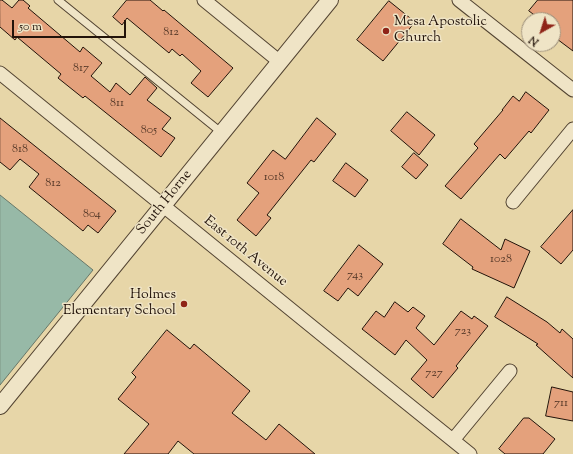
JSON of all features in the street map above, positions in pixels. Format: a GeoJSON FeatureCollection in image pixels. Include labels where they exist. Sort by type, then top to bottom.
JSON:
{"type":"FeatureCollection","features":[{"type":"Feature","properties":{"kind":"street"},"geometry":{"type":"LineString","coordinates":[[204,0],[280,62]]}},
{"type":"Feature","properties":{"kind":"street","name":"South Horne"},"geometry":{"type":"LineString","coordinates":[[0,406],[330,0]]}},
{"type":"Feature","properties":{"kind":"street"},"geometry":{"type":"LineString","coordinates":[[459,0],[573,90]]}},
{"type":"Feature","properties":{"kind":"street","name":"East 10th Avenue"},"geometry":{"type":"LineString","coordinates":[[0,73],[470,454]]}},
{"type":"Feature","properties":{"kind":"street"},"geometry":{"type":"LineString","coordinates":[[513,202],[573,129]]}},
{"type":"Feature","properties":{"kind":"street"},"geometry":{"type":"LineString","coordinates":[[453,440],[510,371]]}},
{"type":"Feature","properties":{"kind":"lane"},"geometry":{"type":"LineString","coordinates":[[58,0],[222,133]]}},
{"type":"Feature","properties":{"kind":"shaded area"},"geometry":{"type":"Polygon","coordinates":[[[0,195],[93,270],[0,385],[0,195]]]}},
{"type":"Feature","properties":{"kind":"building"},"geometry":{"type":"Polygon","coordinates":[[[0,0],[12,8],[19,0],[23,0],[30,6],[28,8],[80,52],[83,47],[102,63],[91,76],[110,92],[116,83],[130,95],[145,77],[157,88],[147,100],[171,118],[162,129],[175,138],[161,157],[85,96],[83,98],[58,78],[61,74],[17,37],[15,40],[0,27],[0,0]]]}},
{"type":"Feature","properties":{"kind":"building"},"geometry":{"type":"Polygon","coordinates":[[[127,0],[150,0],[233,68],[208,97],[191,83],[201,71],[182,54],[180,56],[172,49],[169,53],[127,18],[122,25],[113,17],[127,0]]]}},
{"type":"Feature","properties":{"kind":"building"},"geometry":{"type":"Polygon","coordinates":[[[538,0],[573,0],[573,51],[561,42],[561,12],[529,11],[538,0]]]}},
{"type":"Feature","properties":{"kind":"building","name":"Mesa Apostolic Church"},"geometry":{"type":"Polygon","coordinates":[[[389,1],[415,22],[383,61],[357,40],[389,1]]]}},
{"type":"Feature","properties":{"kind":"building"},"geometry":{"type":"Polygon","coordinates":[[[526,92],[549,110],[531,133],[529,131],[505,159],[500,154],[461,199],[445,186],[478,148],[474,144],[513,96],[519,101],[526,92]]]}},
{"type":"Feature","properties":{"kind":"building"},"geometry":{"type":"Polygon","coordinates":[[[407,112],[435,135],[419,155],[391,131],[407,112]]]}},
{"type":"Feature","properties":{"kind":"building"},"geometry":{"type":"Polygon","coordinates":[[[0,118],[116,211],[98,233],[88,225],[83,231],[29,187],[39,174],[20,159],[10,170],[0,162],[0,118]]]}},
{"type":"Feature","properties":{"kind":"building"},"geometry":{"type":"Polygon","coordinates":[[[317,118],[336,134],[314,162],[311,160],[267,215],[271,218],[256,236],[237,220],[259,193],[247,183],[273,150],[285,159],[317,118]]]}},
{"type":"Feature","properties":{"kind":"building"},"geometry":{"type":"Polygon","coordinates":[[[414,153],[428,165],[416,179],[402,167],[414,153]]]}},
{"type":"Feature","properties":{"kind":"building"},"geometry":{"type":"Polygon","coordinates":[[[346,163],[368,180],[355,197],[333,181],[346,163]]]}},
{"type":"Feature","properties":{"kind":"building"},"geometry":{"type":"Polygon","coordinates":[[[573,210],[573,250],[561,264],[541,247],[573,210]]]}},
{"type":"Feature","properties":{"kind":"building"},"geometry":{"type":"Polygon","coordinates":[[[461,219],[501,250],[505,239],[530,251],[514,288],[472,269],[473,267],[443,244],[461,219]]]}},
{"type":"Feature","properties":{"kind":"building"},"geometry":{"type":"Polygon","coordinates":[[[359,245],[383,264],[358,296],[348,288],[338,301],[324,291],[359,245]]]}},
{"type":"Feature","properties":{"kind":"building"},"geometry":{"type":"Polygon","coordinates":[[[507,297],[547,322],[560,333],[562,329],[573,339],[573,378],[536,345],[538,344],[495,317],[507,297]]]}},
{"type":"Feature","properties":{"kind":"building"},"geometry":{"type":"Polygon","coordinates":[[[395,302],[408,312],[413,307],[425,316],[416,328],[434,345],[461,311],[472,319],[474,316],[488,326],[456,366],[458,368],[433,398],[411,379],[427,360],[406,340],[395,355],[362,329],[376,311],[384,317],[395,302]]]}},
{"type":"Feature","properties":{"kind":"building"},"geometry":{"type":"Polygon","coordinates":[[[167,330],[190,349],[194,344],[250,391],[232,413],[266,440],[279,424],[315,454],[194,454],[178,441],[168,454],[124,454],[149,424],[118,399],[136,377],[132,373],[167,330]]]}},
{"type":"Feature","properties":{"kind":"building"},"geometry":{"type":"Polygon","coordinates":[[[552,387],[573,392],[573,421],[546,416],[552,387]]]}},
{"type":"Feature","properties":{"kind":"building"},"geometry":{"type":"Polygon","coordinates":[[[524,418],[529,418],[555,439],[543,454],[505,454],[499,449],[524,418]]]}},
{"type":"Feature","properties":{"kind":"place","name":"Mesa Apostolic Church"},"geometry":{"type":"Point","coordinates":[386,31]}},
{"type":"Feature","properties":{"kind":"place","name":"Holmes Elementary School"},"geometry":{"type":"Point","coordinates":[184,304]}}]}
